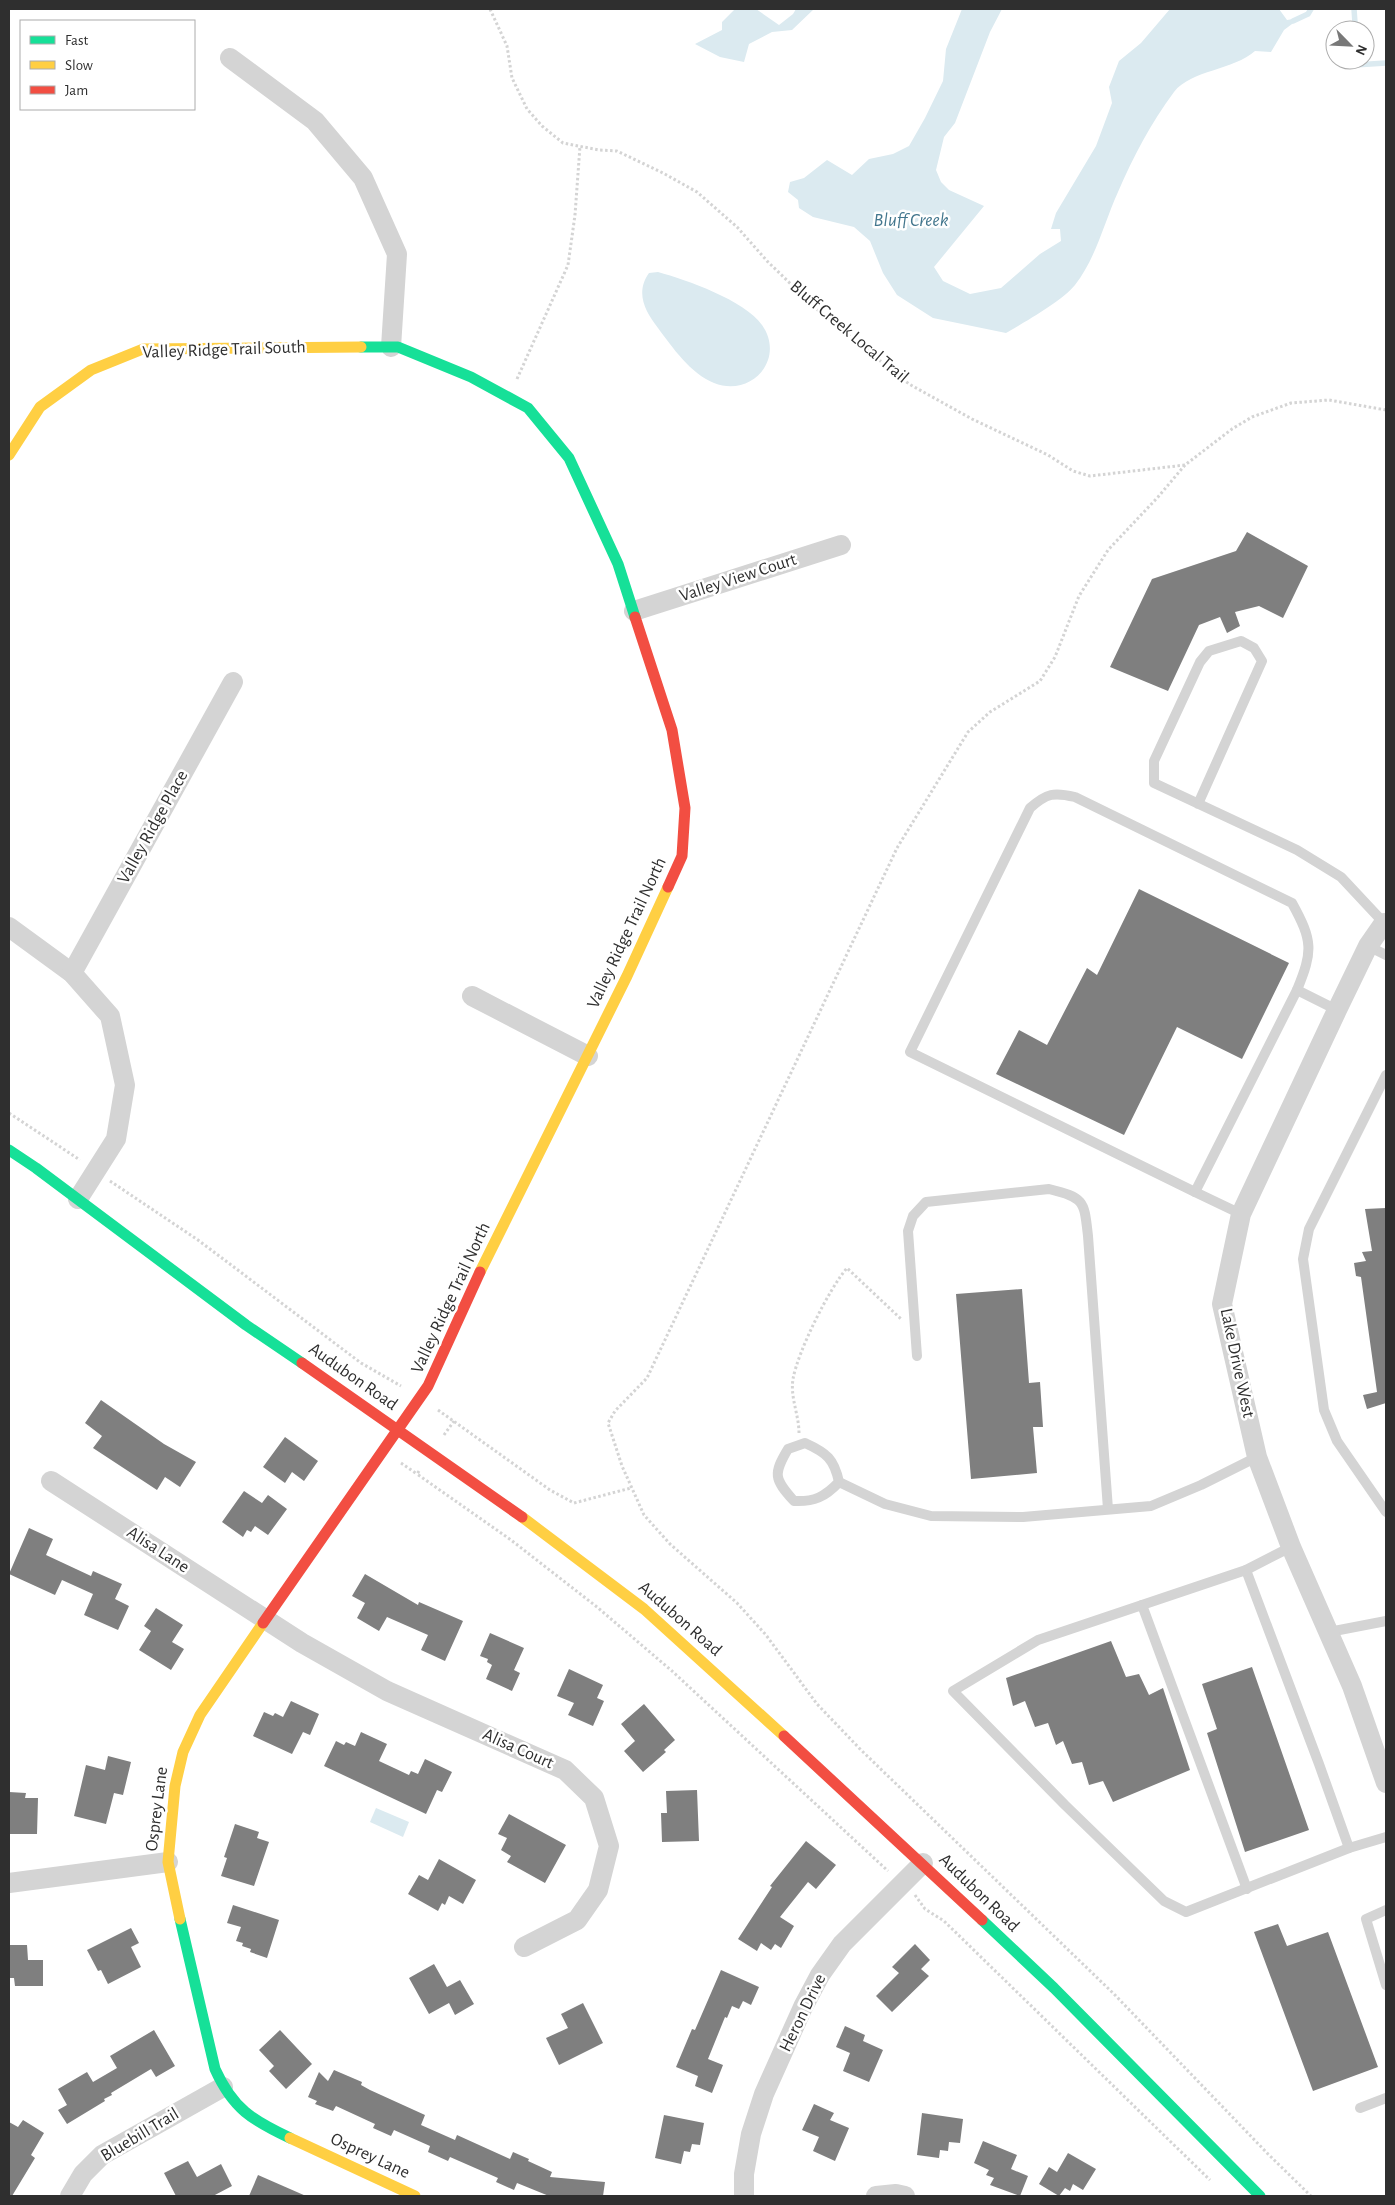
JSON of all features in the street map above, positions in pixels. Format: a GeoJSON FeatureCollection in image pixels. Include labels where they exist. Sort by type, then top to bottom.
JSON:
{"type":"FeatureCollection","features":[{"type":"Feature","properties":{"kind":"street"},"geometry":{"type":"LineString","coordinates":[[230,58],[315,121],[363,178],[397,254],[391,347]]}},
{"type":"Feature","properties":{"kind":"street","name":"Valley Ridge Trail North"},"geometry":{"type":"LineString","coordinates":[[391,347],[398,347],[471,377],[528,408],[569,458],[618,564],[634,611],[672,730],[685,808],[682,856],[627,976],[469,1295],[428,1386],[397,1429]]}},
{"type":"Feature","properties":{"kind":"street","name":"Valley Ridge Trail South"},"geometry":{"type":"LineString","coordinates":[[9,455],[40,407],[91,370],[143,349],[391,347]]}},
{"type":"Feature","properties":{"kind":"street","name":"Valley View Court"},"geometry":{"type":"LineString","coordinates":[[634,611],[841,545]]}},
{"type":"Feature","properties":{"kind":"street","name":"Valley Ridge Place"},"geometry":{"type":"LineString","coordinates":[[72,973],[233,682]]}},
{"type":"Feature","properties":{"kind":"street","name":"Lake Drive West"},"geometry":{"type":"LineString","coordinates":[[1385,923],[1368,946],[1241,1214],[1222,1304],[1257,1457],[1291,1547],[1352,1686],[1386,1783]]}},
{"type":"Feature","properties":{"kind":"street"},"geometry":{"type":"LineString","coordinates":[[9,927],[72,973],[110,1016],[125,1086],[116,1139],[78,1199]]}},
{"type":"Feature","properties":{"kind":"street"},"geometry":{"type":"LineString","coordinates":[[472,996],[588,1056]]}},
{"type":"Feature","properties":{"kind":"street","name":"Audubon Road"},"geometry":{"type":"LineString","coordinates":[[9,1150],[78,1199],[246,1325],[487,1491],[644,1608],[923,1863],[1054,1988],[1260,2196]]}},
{"type":"Feature","properties":{"kind":"street","name":"Osprey Lane"},"geometry":{"type":"LineString","coordinates":[[397,1429],[200,1716],[183,1752],[175,1786],[168,1862],[215,2069],[223,2087],[242,2111],[266,2127],[415,2196]]}},
{"type":"Feature","properties":{"kind":"street","name":"Alisa Lane"},"geometry":{"type":"LineString","coordinates":[[51,1481],[266,1619]]}},
{"type":"Feature","properties":{"kind":"street","name":"Alisa Court"},"geometry":{"type":"LineString","coordinates":[[266,1619],[302,1643],[387,1691],[565,1770],[594,1798],[609,1846],[598,1890],[577,1920],[524,1947]]}},
{"type":"Feature","properties":{"kind":"street"},"geometry":{"type":"LineString","coordinates":[[9,1882],[168,1862]]}},
{"type":"Feature","properties":{"kind":"street","name":"Heron Drive"},"geometry":{"type":"LineString","coordinates":[[744,2196],[744,2174],[751,2134],[764,2094],[803,2007],[820,1975],[842,1944],[923,1863]]}},
{"type":"Feature","properties":{"kind":"street","name":"Bluebill Trail"},"geometry":{"type":"LineString","coordinates":[[70,2196],[84,2174],[102,2155],[223,2087]]}},
{"type":"Feature","properties":{"kind":"street"},"geometry":{"type":"LineString","coordinates":[[876,2196],[896,2194],[905,2196]]}},
{"type":"Feature","properties":{"kind":"lane"},"geometry":{"type":"LineString","coordinates":[[1198,804],[1262,661],[1254,648],[1241,641],[1209,650],[1204,656],[1154,761],[1154,783],[1198,804],[1297,850],[1341,876],[1385,923]]}},
{"type":"Feature","properties":{"kind":"lane"},"geometry":{"type":"LineString","coordinates":[[1195,1192],[1297,990],[1308,962],[1309,942],[1302,920],[1292,903],[1075,797],[1059,793],[1043,797],[1030,808],[910,1052],[1195,1192],[1241,1214]]}},
{"type":"Feature","properties":{"kind":"lane"},"geometry":{"type":"LineString","coordinates":[[1368,946],[1386,955]]}},
{"type":"Feature","properties":{"kind":"lane"},"geometry":{"type":"LineString","coordinates":[[1297,990],[1337,1010]]}},
{"type":"Feature","properties":{"kind":"lane"},"geometry":{"type":"LineString","coordinates":[[1386,1075],[1309,1229],[1303,1259],[1324,1410],[1338,1441],[1386,1512]]}},
{"type":"Feature","properties":{"kind":"lane"},"geometry":{"type":"LineString","coordinates":[[916,1356],[908,1231],[913,1216],[926,1202],[1049,1189],[1066,1194],[1084,1206],[1088,1236],[1108,1510]]}},
{"type":"Feature","properties":{"kind":"lane"},"geometry":{"type":"LineString","coordinates":[[805,1443],[823,1451],[836,1466],[839,1482],[826,1495],[808,1502],[794,1501],[779,1485],[778,1466],[788,1449],[805,1443]]}},
{"type":"Feature","properties":{"kind":"lane"},"geometry":{"type":"LineString","coordinates":[[839,1482],[885,1504],[931,1516],[1023,1517],[1151,1506],[1202,1485],[1257,1457]]}},
{"type":"Feature","properties":{"kind":"lane"},"geometry":{"type":"LineString","coordinates":[[1291,1547],[1246,1570],[1038,1640],[953,1691],[1064,1805],[1164,1901],[1186,1912],[1349,1848],[1386,1838]]}},
{"type":"Feature","properties":{"kind":"lane"},"geometry":{"type":"LineString","coordinates":[[1246,1570],[1320,1764],[1349,1848]]}},
{"type":"Feature","properties":{"kind":"lane"},"geometry":{"type":"LineString","coordinates":[[1142,1605],[1246,1889]]}},
{"type":"Feature","properties":{"kind":"lane"},"geometry":{"type":"LineString","coordinates":[[1329,1632],[1386,1621]]}},
{"type":"Feature","properties":{"kind":"lane"},"geometry":{"type":"LineString","coordinates":[[1386,1910],[1366,1919],[1386,1985]]}},
{"type":"Feature","properties":{"kind":"lane"},"geometry":{"type":"LineString","coordinates":[[1360,2108],[1386,2098]]}},
{"type":"Feature","properties":{"kind":"path","name":"Bluff Creek Local Trail"},"geometry":{"type":"LineString","coordinates":[[490,9],[507,46],[512,78],[527,109],[542,126],[563,143],[618,151],[697,192],[737,227],[768,262],[822,314],[909,384],[972,419],[1048,455],[1073,471],[1090,476],[1185,465],[1232,429],[1252,417],[1291,403],[1329,400],[1386,410]]}},
{"type":"Feature","properties":{"kind":"path"},"geometry":{"type":"LineString","coordinates":[[509,398],[568,265],[575,215],[580,146]]}},
{"type":"Feature","properties":{"kind":"path"},"geometry":{"type":"LineString","coordinates":[[9,1113],[198,1240],[360,1363],[420,1397],[550,1490],[574,1503],[631,1488]]}},
{"type":"Feature","properties":{"kind":"path"},"geometry":{"type":"LineString","coordinates":[[799,1445],[799,1425],[794,1405],[793,1380],[802,1351],[837,1280],[847,1268],[899,1320],[914,1319]]}},
{"type":"Feature","properties":{"kind":"path"},"geometry":{"type":"LineString","coordinates":[[454,1421],[417,1474],[511,1540],[597,1607],[679,1677],[882,1867],[905,1882],[925,1909],[944,1921],[1213,2183]]}},
{"type":"Feature","properties":{"kind":"water"},"geometry":{"type":"Polygon","coordinates":[[[735,9],[756,9],[779,25],[793,14],[796,9],[814,9],[792,30],[772,32],[749,44],[744,62],[720,57],[695,44],[722,30],[722,22],[735,9]]]}},
{"type":"Feature","properties":{"kind":"water","name":"Bluff Creek"},"geometry":{"type":"Polygon","coordinates":[[[962,9],[1002,9],[990,32],[955,123],[944,137],[936,170],[941,182],[949,190],[984,206],[934,267],[943,281],[970,294],[1001,288],[1040,254],[1061,241],[1060,229],[1051,229],[1056,213],[1096,146],[1112,103],[1109,87],[1119,61],[1141,43],[1170,9],[1279,9],[1287,20],[1300,18],[1284,30],[1271,52],[1255,51],[1236,62],[1191,79],[1174,92],[1136,153],[1094,252],[1082,275],[1069,291],[1052,304],[1006,333],[933,318],[897,295],[883,273],[870,241],[854,227],[813,217],[799,208],[798,200],[788,192],[790,182],[804,178],[827,160],[852,175],[869,159],[893,154],[909,146],[943,81],[946,49],[962,9]]]}},
{"type":"Feature","properties":{"kind":"water"},"geometry":{"type":"Polygon","coordinates":[[[658,272],[714,292],[729,299],[754,316],[762,325],[768,338],[770,351],[767,362],[761,372],[752,380],[740,385],[728,386],[706,379],[690,367],[653,322],[643,302],[642,295],[645,280],[649,273],[658,272]]]}},
{"type":"Feature","properties":{"kind":"water"},"geometry":{"type":"Polygon","coordinates":[[[376,1808],[409,1822],[403,1837],[370,1822],[376,1808]]]}},
{"type":"Feature","properties":{"kind":"building"},"geometry":{"type":"Polygon","coordinates":[[[1247,532],[1308,566],[1283,618],[1259,606],[1235,612],[1240,626],[1227,633],[1220,617],[1199,625],[1168,691],[1110,667],[1152,579],[1236,551],[1247,532]]]}},
{"type":"Feature","properties":{"kind":"building"},"geometry":{"type":"Polygon","coordinates":[[[1139,889],[1289,963],[1242,1059],[1177,1027],[1124,1135],[996,1074],[1019,1030],[1047,1045],[1087,968],[1097,975],[1139,889]]]}},
{"type":"Feature","properties":{"kind":"building"},"geometry":{"type":"Polygon","coordinates":[[[1386,1208],[1386,1403],[1367,1409],[1363,1395],[1377,1392],[1361,1277],[1356,1276],[1354,1263],[1366,1261],[1362,1252],[1372,1251],[1365,1209],[1386,1208]]]}},
{"type":"Feature","properties":{"kind":"building"},"geometry":{"type":"Polygon","coordinates":[[[1022,1289],[1029,1383],[1040,1382],[1043,1427],[1033,1427],[1037,1473],[971,1479],[956,1294],[1022,1289]]]}},
{"type":"Feature","properties":{"kind":"building"},"geometry":{"type":"Polygon","coordinates":[[[101,1400],[164,1444],[196,1462],[180,1487],[165,1477],[157,1490],[93,1448],[102,1436],[85,1423],[101,1400]]]}},
{"type":"Feature","properties":{"kind":"building"},"geometry":{"type":"Polygon","coordinates":[[[285,1437],[318,1461],[304,1481],[292,1472],[285,1483],[263,1467],[285,1437]]]}},
{"type":"Feature","properties":{"kind":"building"},"geometry":{"type":"Polygon","coordinates":[[[244,1491],[262,1503],[268,1495],[287,1509],[268,1535],[255,1526],[251,1532],[247,1530],[243,1537],[222,1522],[244,1491]]]}},
{"type":"Feature","properties":{"kind":"building"},"geometry":{"type":"Polygon","coordinates":[[[29,1528],[53,1539],[46,1555],[91,1576],[93,1571],[122,1584],[115,1599],[129,1606],[118,1630],[84,1615],[93,1594],[62,1580],[55,1595],[9,1574],[29,1528]]]}},
{"type":"Feature","properties":{"kind":"building"},"geometry":{"type":"Polygon","coordinates":[[[365,1574],[418,1605],[419,1602],[463,1621],[445,1661],[421,1650],[428,1635],[387,1617],[379,1631],[357,1618],[365,1603],[352,1596],[365,1574]]]}},
{"type":"Feature","properties":{"kind":"building"},"geometry":{"type":"Polygon","coordinates":[[[156,1608],[183,1625],[172,1642],[184,1649],[171,1670],[139,1650],[151,1631],[144,1626],[156,1608]]]}},
{"type":"Feature","properties":{"kind":"building"},"geometry":{"type":"Polygon","coordinates":[[[490,1633],[524,1648],[514,1670],[520,1673],[512,1691],[486,1679],[492,1665],[487,1662],[488,1659],[480,1656],[490,1633]]]}},
{"type":"Feature","properties":{"kind":"building"},"geometry":{"type":"Polygon","coordinates":[[[1111,1641],[1126,1677],[1139,1674],[1149,1695],[1163,1688],[1190,1770],[1113,1802],[1103,1781],[1089,1785],[1082,1762],[1072,1764],[1063,1741],[1056,1745],[1048,1723],[1035,1727],[1025,1701],[1013,1706],[1006,1678],[1111,1641]]]}},
{"type":"Feature","properties":{"kind":"building"},"geometry":{"type":"Polygon","coordinates":[[[1252,1667],[1309,1830],[1245,1852],[1207,1733],[1217,1729],[1202,1684],[1252,1667]]]}},
{"type":"Feature","properties":{"kind":"building"},"geometry":{"type":"Polygon","coordinates":[[[569,1669],[603,1685],[597,1698],[604,1701],[593,1726],[568,1715],[574,1703],[557,1696],[569,1669]]]}},
{"type":"Feature","properties":{"kind":"building"},"geometry":{"type":"Polygon","coordinates":[[[291,1701],[319,1714],[310,1735],[303,1732],[292,1754],[253,1736],[264,1712],[273,1716],[275,1713],[283,1717],[291,1701]]]}},
{"type":"Feature","properties":{"kind":"building"},"geometry":{"type":"Polygon","coordinates":[[[644,1704],[675,1740],[664,1750],[666,1752],[643,1772],[624,1751],[635,1741],[621,1724],[644,1704]]]}},
{"type":"Feature","properties":{"kind":"building"},"geometry":{"type":"Polygon","coordinates":[[[361,1732],[387,1744],[379,1761],[409,1775],[411,1771],[418,1774],[425,1759],[452,1772],[442,1792],[437,1790],[426,1814],[324,1766],[336,1741],[344,1745],[346,1742],[355,1746],[361,1732]]]}},
{"type":"Feature","properties":{"kind":"building"},"geometry":{"type":"Polygon","coordinates":[[[108,1756],[131,1762],[123,1795],[114,1793],[106,1824],[74,1816],[86,1765],[105,1770],[108,1756]]]}},
{"type":"Feature","properties":{"kind":"building"},"geometry":{"type":"Polygon","coordinates":[[[697,1790],[699,1841],[662,1842],[661,1813],[667,1813],[666,1791],[697,1790]]]}},
{"type":"Feature","properties":{"kind":"building"},"geometry":{"type":"Polygon","coordinates":[[[9,1792],[26,1793],[25,1798],[38,1798],[37,1834],[9,1834],[9,1792]]]}},
{"type":"Feature","properties":{"kind":"building"},"geometry":{"type":"Polygon","coordinates":[[[509,1814],[566,1845],[545,1883],[507,1862],[511,1856],[501,1850],[507,1838],[498,1834],[509,1814]]]}},
{"type":"Feature","properties":{"kind":"building"},"geometry":{"type":"Polygon","coordinates":[[[235,1824],[259,1832],[257,1838],[269,1842],[254,1886],[221,1876],[227,1858],[224,1857],[235,1824]]]}},
{"type":"Feature","properties":{"kind":"building"},"geometry":{"type":"Polygon","coordinates":[[[806,1841],[836,1865],[816,1889],[808,1882],[780,1917],[794,1926],[781,1948],[775,1944],[771,1950],[761,1943],[757,1951],[738,1939],[772,1887],[770,1886],[806,1841]]]}},
{"type":"Feature","properties":{"kind":"building"},"geometry":{"type":"Polygon","coordinates":[[[439,1859],[476,1880],[463,1904],[449,1896],[445,1905],[442,1903],[438,1911],[408,1894],[419,1875],[428,1880],[439,1859]]]}},
{"type":"Feature","properties":{"kind":"building"},"geometry":{"type":"Polygon","coordinates":[[[233,1905],[279,1920],[267,1958],[250,1952],[251,1949],[242,1946],[243,1943],[236,1941],[241,1927],[227,1923],[233,1905]]]}},
{"type":"Feature","properties":{"kind":"building"},"geometry":{"type":"Polygon","coordinates":[[[1278,1924],[1287,1946],[1328,1932],[1378,2067],[1313,2091],[1254,1932],[1278,1924]]]}},
{"type":"Feature","properties":{"kind":"building"},"geometry":{"type":"Polygon","coordinates":[[[131,1928],[139,1943],[131,1947],[141,1967],[108,1984],[101,1970],[98,1971],[87,1950],[131,1928]]]}},
{"type":"Feature","properties":{"kind":"building"},"geometry":{"type":"Polygon","coordinates":[[[915,1944],[930,1960],[921,1969],[929,1976],[892,2012],[876,1996],[899,1973],[892,1967],[915,1944]]]}},
{"type":"Feature","properties":{"kind":"building"},"geometry":{"type":"Polygon","coordinates":[[[9,1945],[27,1945],[28,1960],[43,1960],[43,1986],[15,1986],[14,1978],[9,1978],[9,1945]]]}},
{"type":"Feature","properties":{"kind":"building"},"geometry":{"type":"Polygon","coordinates":[[[434,1964],[447,1987],[460,1980],[474,2004],[455,2015],[449,2003],[429,2014],[409,1978],[434,1964]]]}},
{"type":"Feature","properties":{"kind":"building"},"geometry":{"type":"Polygon","coordinates":[[[721,1970],[759,1987],[751,2005],[743,2001],[739,2009],[732,2006],[727,2018],[725,2017],[708,2059],[723,2065],[712,2093],[695,2086],[698,2076],[676,2067],[692,2029],[695,2030],[721,1970]]]}},
{"type":"Feature","properties":{"kind":"building"},"geometry":{"type":"Polygon","coordinates":[[[583,2003],[603,2043],[559,2065],[546,2038],[568,2028],[561,2014],[583,2003]]]}},
{"type":"Feature","properties":{"kind":"building"},"geometry":{"type":"Polygon","coordinates":[[[845,2026],[865,2035],[863,2041],[883,2050],[869,2082],[843,2071],[850,2053],[836,2047],[845,2026]]]}},
{"type":"Feature","properties":{"kind":"building"},"geometry":{"type":"Polygon","coordinates":[[[154,2030],[175,2066],[156,2077],[151,2069],[111,2093],[112,2095],[104,2099],[105,2101],[67,2124],[58,2110],[67,2105],[58,2089],[87,2072],[93,2082],[117,2068],[110,2056],[154,2030]]]}},
{"type":"Feature","properties":{"kind":"building"},"geometry":{"type":"Polygon","coordinates":[[[280,2030],[312,2064],[286,2089],[269,2071],[274,2066],[259,2050],[280,2030]]]}},
{"type":"Feature","properties":{"kind":"building"},"geometry":{"type":"Polygon","coordinates":[[[334,2070],[362,2082],[361,2085],[370,2090],[425,2115],[421,2125],[455,2140],[457,2135],[510,2159],[513,2152],[552,2172],[550,2177],[605,2182],[603,2196],[549,2196],[517,2183],[514,2190],[496,2182],[498,2178],[450,2157],[448,2161],[428,2152],[430,2146],[394,2130],[391,2136],[373,2128],[375,2124],[336,2106],[333,2111],[315,2104],[317,2101],[308,2097],[319,2072],[328,2081],[334,2070]]]}},
{"type":"Feature","properties":{"kind":"building"},"geometry":{"type":"Polygon","coordinates":[[[814,2104],[834,2113],[830,2120],[849,2128],[835,2161],[813,2151],[819,2137],[802,2130],[814,2104]]]}},
{"type":"Feature","properties":{"kind":"building"},"geometry":{"type":"Polygon","coordinates":[[[922,2113],[963,2119],[960,2143],[949,2142],[948,2151],[940,2150],[939,2158],[917,2155],[922,2113]]]}},
{"type":"Feature","properties":{"kind":"building"},"geometry":{"type":"Polygon","coordinates":[[[664,2115],[704,2123],[700,2145],[692,2144],[690,2152],[684,2151],[681,2164],[655,2158],[664,2115]]]}},
{"type":"Feature","properties":{"kind":"building"},"geometry":{"type":"Polygon","coordinates":[[[23,2120],[44,2133],[31,2155],[35,2158],[12,2196],[9,2196],[9,2122],[18,2127],[23,2120]]]}},
{"type":"Feature","properties":{"kind":"building"},"geometry":{"type":"Polygon","coordinates":[[[983,2141],[1017,2155],[1011,2169],[1028,2176],[1020,2196],[990,2185],[994,2178],[986,2175],[989,2170],[974,2163],[983,2141]]]}},
{"type":"Feature","properties":{"kind":"building"},"geometry":{"type":"Polygon","coordinates":[[[1068,2153],[1096,2169],[1083,2190],[1073,2184],[1070,2191],[1065,2188],[1059,2196],[1039,2184],[1049,2167],[1057,2172],[1068,2153]]]}},
{"type":"Feature","properties":{"kind":"building"},"geometry":{"type":"Polygon","coordinates":[[[188,2161],[197,2177],[221,2164],[232,2186],[213,2196],[176,2196],[164,2173],[188,2161]]]}},
{"type":"Feature","properties":{"kind":"building"},"geometry":{"type":"Polygon","coordinates":[[[258,2175],[306,2196],[249,2196],[258,2175]]]}},
{"type":"Feature","properties":{"kind":"waterway","name":"Bluff Creek"},"geometry":{"type":"LineString","coordinates":[[1293,21],[1308,14],[1311,9]]}},
{"type":"Feature","properties":{"kind":"waterway","name":"Bluff Creek"},"geometry":{"type":"LineString","coordinates":[[1354,9],[1355,20]]}},
{"type":"Feature","properties":{"kind":"waterway","name":"Bluff Creek"},"geometry":{"type":"LineString","coordinates":[[1375,64],[1386,63]]}},
{"type":"Feature","properties":{"kind":"traffic: fast"},"geometry":{"type":"LineString","coordinates":[[361,347],[398,347],[471,377],[528,408],[569,458],[618,564],[635,617]]}},
{"type":"Feature","properties":{"kind":"traffic: fast"},"geometry":{"type":"LineString","coordinates":[[9,1150],[36,1168],[246,1325],[302,1363]]}},
{"type":"Feature","properties":{"kind":"traffic: fast"},"geometry":{"type":"LineString","coordinates":[[180,1919],[215,2069],[222,2083],[245,2112],[254,2119],[290,2138]]}},
{"type":"Feature","properties":{"kind":"traffic: fast"},"geometry":{"type":"LineString","coordinates":[[982,1920],[1054,1988],[1260,2196]]}},
{"type":"Feature","properties":{"kind":"traffic: slow"},"geometry":{"type":"LineString","coordinates":[[9,455],[40,407],[91,370],[143,349],[361,347]]}},
{"type":"Feature","properties":{"kind":"traffic: slow"},"geometry":{"type":"LineString","coordinates":[[480,1272],[627,976],[668,887]]}},
{"type":"Feature","properties":{"kind":"traffic: slow"},"geometry":{"type":"LineString","coordinates":[[522,1517],[644,1609],[784,1736]]}},
{"type":"Feature","properties":{"kind":"traffic: slow"},"geometry":{"type":"LineString","coordinates":[[180,1919],[168,1862],[175,1786],[183,1752],[200,1715],[263,1623]]}},
{"type":"Feature","properties":{"kind":"traffic: slow"},"geometry":{"type":"LineString","coordinates":[[290,2138],[415,2196]]}},
{"type":"Feature","properties":{"kind":"traffic: jam"},"geometry":{"type":"LineString","coordinates":[[635,617],[672,730],[685,808],[682,856],[668,887]]}},
{"type":"Feature","properties":{"kind":"traffic: jam"},"geometry":{"type":"LineString","coordinates":[[263,1623],[428,1386],[480,1272]]}},
{"type":"Feature","properties":{"kind":"traffic: jam"},"geometry":{"type":"LineString","coordinates":[[302,1363],[522,1517]]}},
{"type":"Feature","properties":{"kind":"traffic: jam"},"geometry":{"type":"LineString","coordinates":[[784,1736],[982,1920]]}}]}
